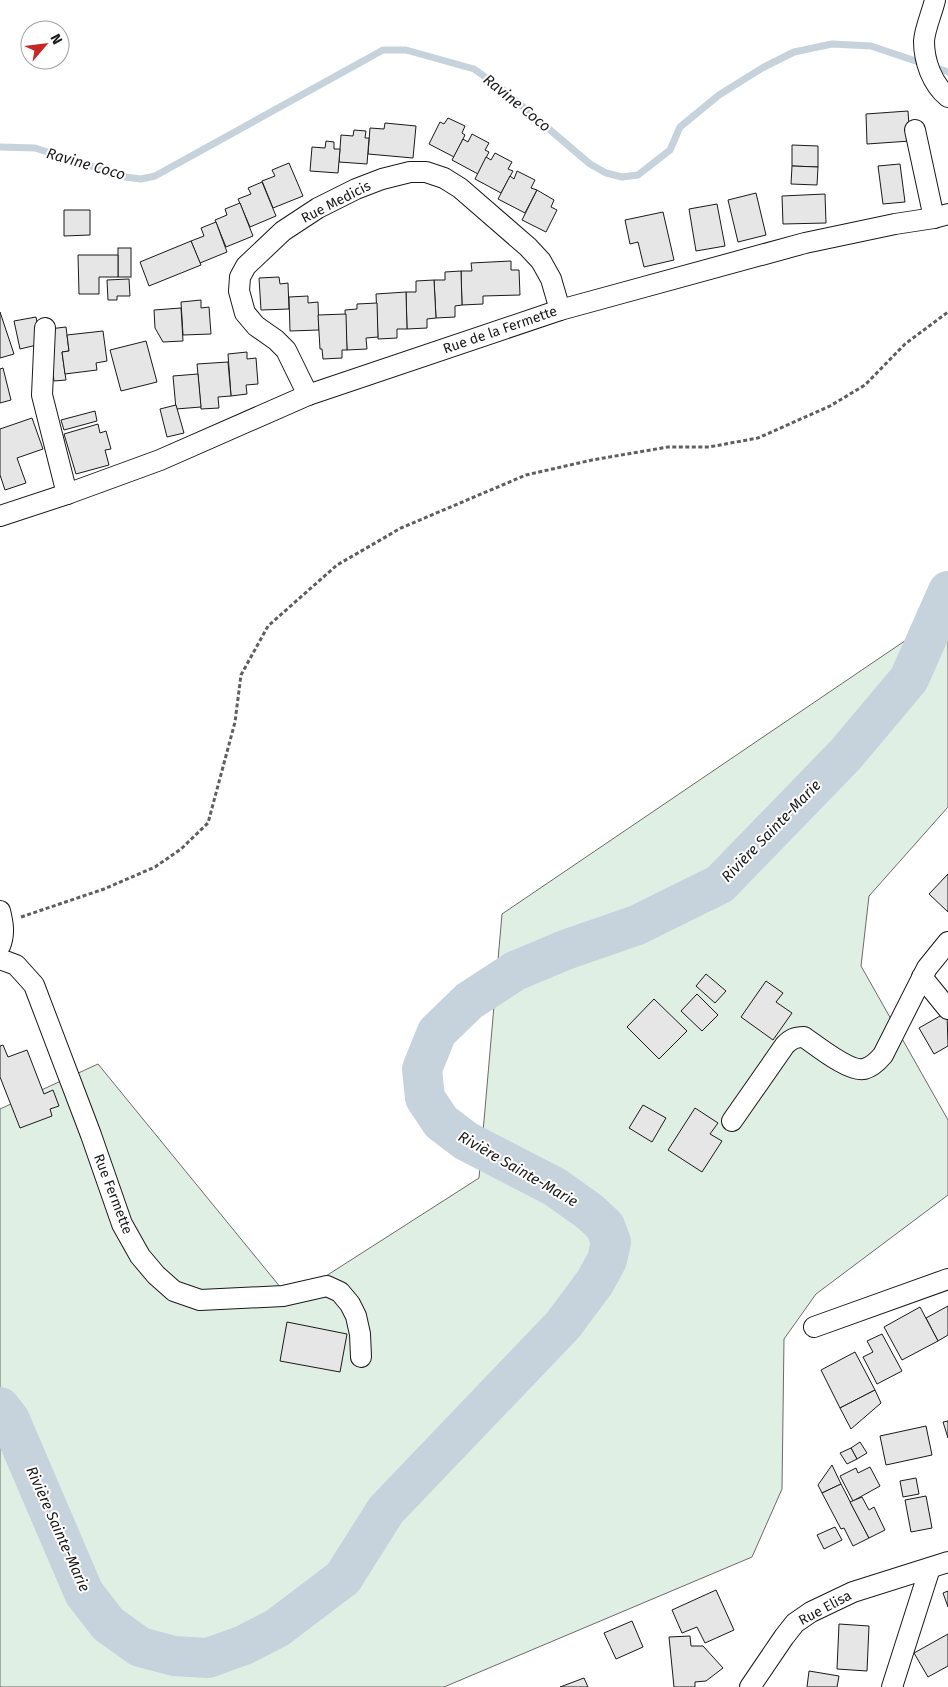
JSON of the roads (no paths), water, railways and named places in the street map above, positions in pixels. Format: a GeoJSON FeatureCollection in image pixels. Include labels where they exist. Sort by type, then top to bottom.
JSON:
{"type":"FeatureCollection","features":[{"type":"Feature","properties":{"kind":"street"},"geometry":{"type":"LineString","coordinates":[[935,0],[924,40],[929,70],[942,92],[948,97]]}},
{"type":"Feature","properties":{"kind":"street"},"geometry":{"type":"LineString","coordinates":[[915,130],[941,216]]}},
{"type":"Feature","properties":{"kind":"street","name":"Rue Medicis"},"geometry":{"type":"LineString","coordinates":[[308,395],[286,350],[276,340],[256,326],[245,313],[239,291],[240,277],[246,266],[283,230],[318,208],[356,189],[382,179],[410,172],[426,172],[444,178],[460,188],[528,247],[541,261],[551,278],[560,310]]}},
{"type":"Feature","properties":{"kind":"street","name":"Rue de la Fermette"},"geometry":{"type":"LineString","coordinates":[[0,516],[160,460],[308,395],[560,310],[805,243],[941,216]]}},
{"type":"Feature","properties":{"kind":"street"},"geometry":{"type":"LineString","coordinates":[[45,328],[42,395],[67,494]]}},
{"type":"Feature","properties":{"kind":"street"},"geometry":{"type":"LineString","coordinates":[[0,946],[3,939],[2,917]]}},
{"type":"Feature","properties":{"kind":"street"},"geometry":{"type":"LineString","coordinates":[[732,1121],[785,1045],[797,1037],[804,1037],[848,1066],[862,1069],[873,1065],[883,1055],[927,968],[948,942]]}},
{"type":"Feature","properties":{"kind":"street","name":"Rue Fermette"},"geometry":{"type":"LineString","coordinates":[[0,959],[16,965],[34,985],[91,1135],[122,1224],[140,1256],[156,1275],[174,1291],[200,1300],[283,1296],[327,1286],[340,1292],[350,1304],[356,1316],[360,1334],[361,1357]]}},
{"type":"Feature","properties":{"kind":"street"},"geometry":{"type":"LineString","coordinates":[[922,977],[948,1009]]}},
{"type":"Feature","properties":{"kind":"street"},"geometry":{"type":"LineString","coordinates":[[814,1327],[948,1279]]}},
{"type":"Feature","properties":{"kind":"street","name":"Rue Elisa"},"geometry":{"type":"LineString","coordinates":[[750,1687],[795,1623],[811,1612],[853,1592],[939,1565]]}},
{"type":"Feature","properties":{"kind":"street","name":"Rue Elisa"},"geometry":{"type":"LineString","coordinates":[[892,1687],[939,1565]]}},
{"type":"Feature","properties":{"kind":"waterway","name":"Ravine Coco"},"geometry":{"type":"LineString","coordinates":[[0,147],[35,148],[125,177],[141,179],[155,176],[383,50],[406,50],[474,69],[502,89],[590,164],[606,173],[622,177],[638,175],[670,150],[680,127],[719,95],[764,67],[794,52],[832,44],[871,46],[948,72]]}},
{"type":"Feature","properties":{"kind":"waterway","name":"Rivière Sainte-Marie"},"geometry":{"type":"LineString","coordinates":[[0,1407],[10,1420],[84,1593],[108,1624],[140,1647],[174,1656],[208,1658],[244,1645],[277,1628],[343,1578],[386,1510],[563,1325],[595,1282],[607,1260],[611,1242],[605,1226],[590,1212],[555,1187],[466,1141],[441,1122],[425,1098],[422,1069],[437,1032],[469,1001],[515,971],[565,950],[637,925],[720,884],[846,754],[909,679],[948,591]]}}]}
